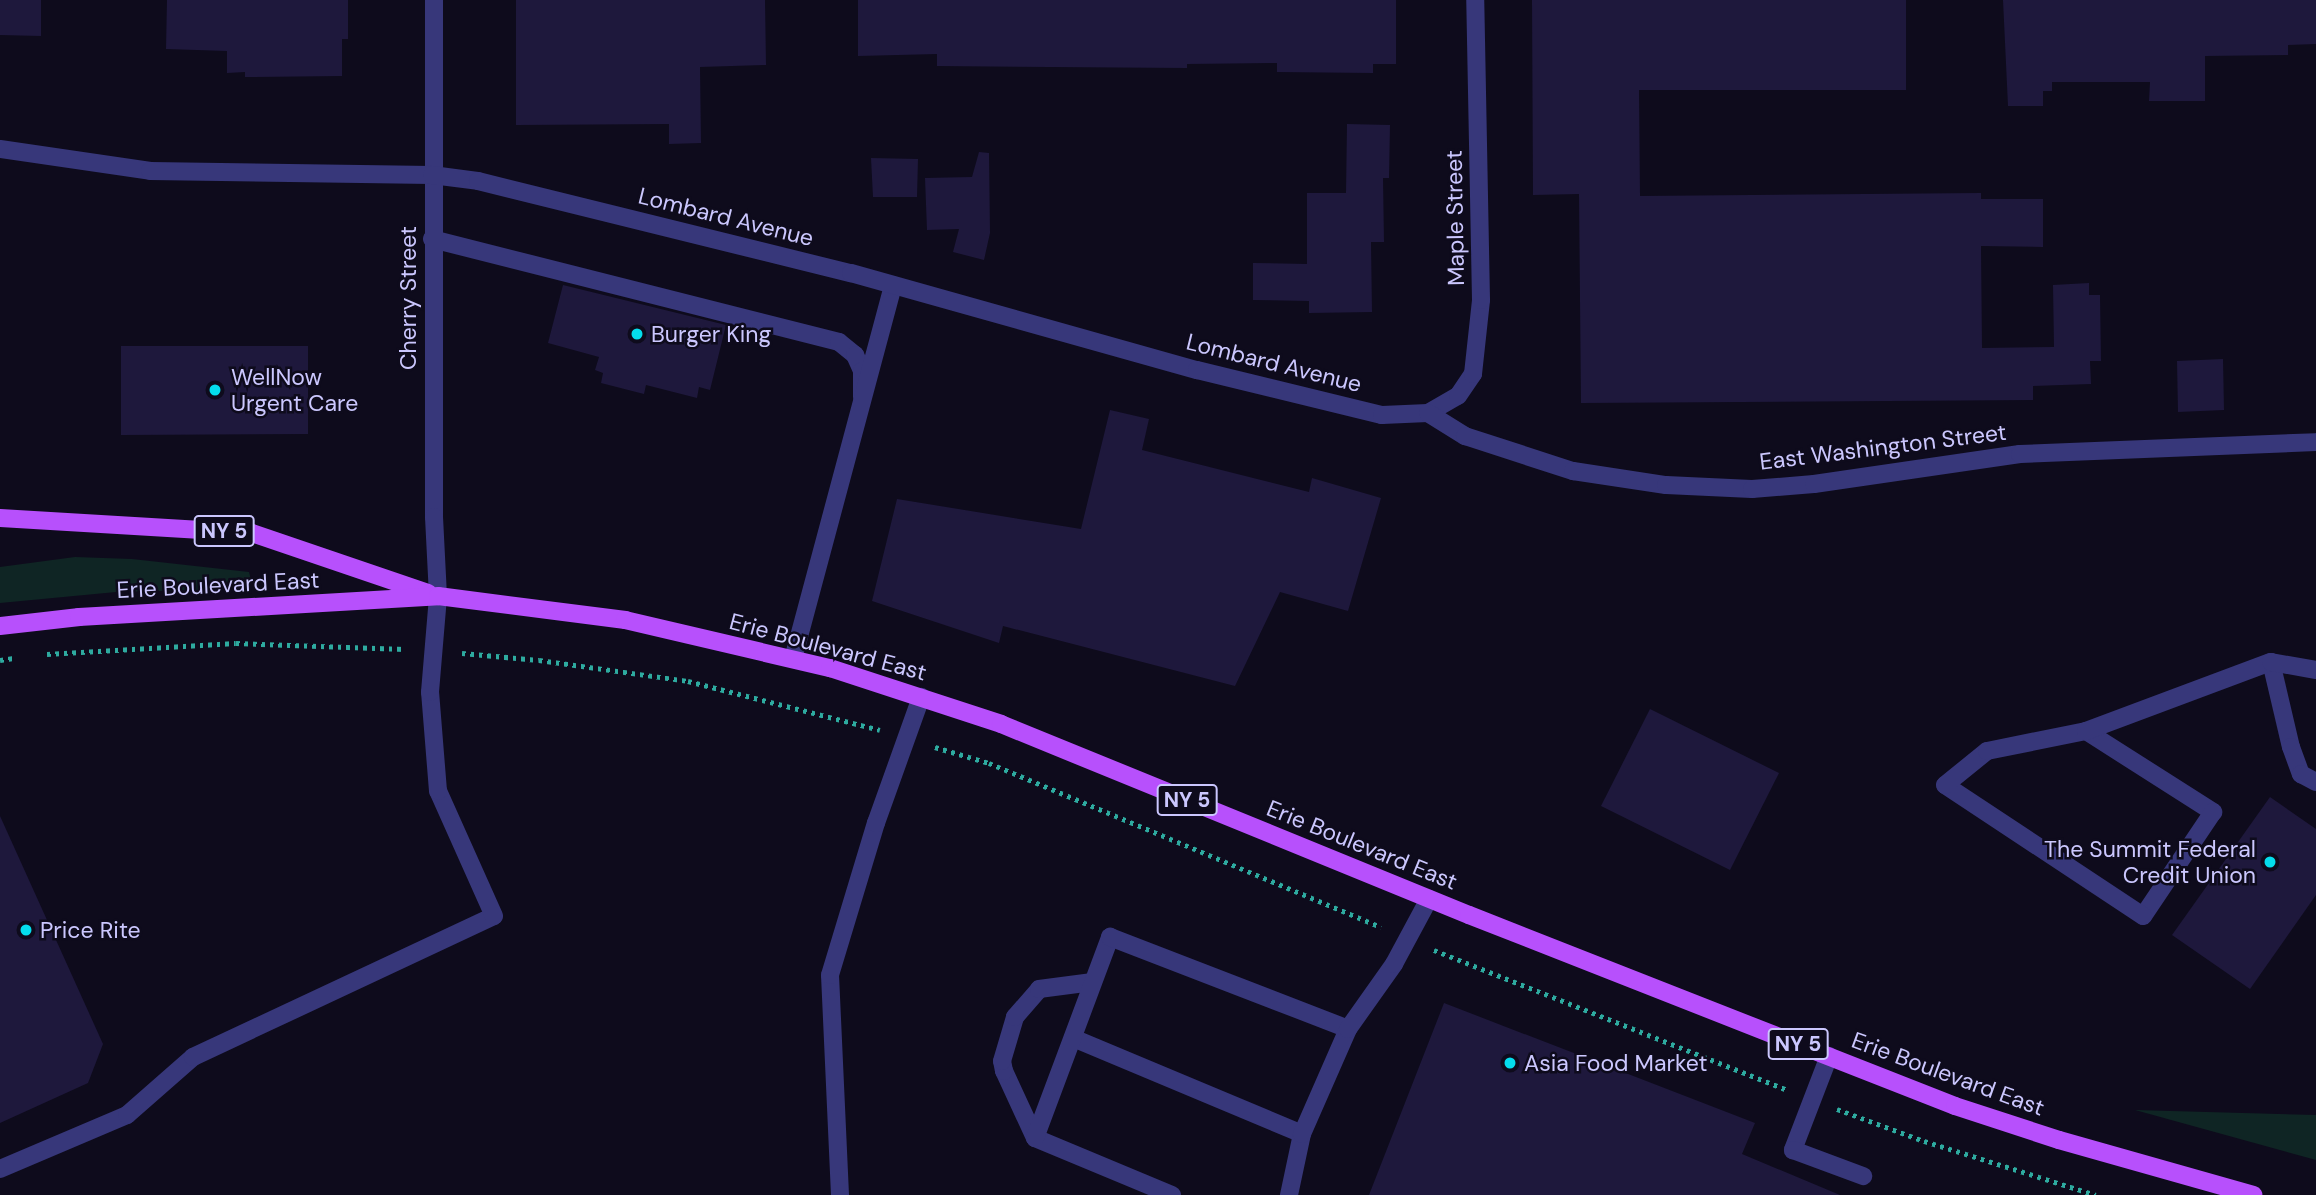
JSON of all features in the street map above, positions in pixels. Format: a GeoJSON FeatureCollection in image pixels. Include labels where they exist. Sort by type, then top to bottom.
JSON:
{"type":"FeatureCollection","features":[{"type":"Feature","properties":{"kind":"main road","name":"Erie Boulevard East"},"geometry":{"type":"LineString","coordinates":[[0,518],[252,533],[438,596]]}},
{"type":"Feature","properties":{"kind":"main road","name":"Erie Boulevard East"},"geometry":{"type":"LineString","coordinates":[[0,626],[79,617],[438,596],[625,620],[793,659],[1001,724],[1429,899],[1955,1106],[2059,1140],[2253,1195]]}},
{"type":"Feature","properties":{"kind":"street","name":"Cherry Street"},"geometry":{"type":"LineString","coordinates":[[0,1169],[127,1115],[193,1057],[494,916],[438,790],[430,692],[438,596],[434,517],[432,239],[434,0]]}},
{"type":"Feature","properties":{"kind":"street","name":"Maple Street"},"geometry":{"type":"LineString","coordinates":[[1427,413],[1458,396],[1473,374],[1481,300],[1475,0]]}},
{"type":"Feature","properties":{"kind":"street","name":"Lombard Avenue"},"geometry":{"type":"LineString","coordinates":[[0,149],[150,171],[432,175],[478,181],[893,285],[1196,370],[1382,415],[1427,413]]}},
{"type":"Feature","properties":{"kind":"street"},"geometry":{"type":"LineString","coordinates":[[432,239],[839,342],[855,355],[862,371],[862,397]]}},
{"type":"Feature","properties":{"kind":"street"},"geometry":{"type":"LineString","coordinates":[[793,659],[893,285]]}},
{"type":"Feature","properties":{"kind":"street","name":"East Washington Street"},"geometry":{"type":"LineString","coordinates":[[1427,413],[1465,436],[1573,471],[1666,485],[1752,489],[1814,484],[2021,454],[2316,442]]}},
{"type":"Feature","properties":{"kind":"street"},"geometry":{"type":"LineString","coordinates":[[2087,731],[2213,812],[2143,916],[1945,785],[1987,751],[2087,731],[2271,662],[2316,670]]}},
{"type":"Feature","properties":{"kind":"street"},"geometry":{"type":"LineString","coordinates":[[2271,662],[2294,756],[2301,774],[2316,782]]}},
{"type":"Feature","properties":{"kind":"street"},"geometry":{"type":"LineString","coordinates":[[840,1195],[830,975],[876,823],[921,697]]}},
{"type":"Feature","properties":{"kind":"street"},"geometry":{"type":"LineString","coordinates":[[1289,1195],[1302,1134],[1348,1030],[1394,964],[1429,899]]}},
{"type":"Feature","properties":{"kind":"street"},"geometry":{"type":"LineString","coordinates":[[1035,1138],[1110,937],[1348,1030]]}},
{"type":"Feature","properties":{"kind":"street"},"geometry":{"type":"LineString","coordinates":[[1093,982],[1039,989],[1015,1017],[1002,1061],[1004,1071],[1035,1138],[1172,1195]]}},
{"type":"Feature","properties":{"kind":"street"},"geometry":{"type":"LineString","coordinates":[[1073,1038],[1302,1134]]}},
{"type":"Feature","properties":{"kind":"street"},"geometry":{"type":"LineString","coordinates":[[1829,1056],[1793,1150],[1863,1177]]}},
{"type":"Feature","properties":{"kind":"path"},"geometry":{"type":"LineString","coordinates":[[42,654],[236,643],[346,645]]}},
{"type":"Feature","properties":{"kind":"path"},"geometry":{"type":"LineString","coordinates":[[0,660],[19,657]]}},
{"type":"Feature","properties":{"kind":"path"},"geometry":{"type":"LineString","coordinates":[[539,660],[688,681],[820,713]]}},
{"type":"Feature","properties":{"kind":"path"},"geometry":{"type":"LineString","coordinates":[[989,763],[1349,912]]}},
{"type":"Feature","properties":{"kind":"path"},"geometry":{"type":"LineString","coordinates":[[1459,960],[1745,1075]]}},
{"type":"Feature","properties":{"kind":"path"},"geometry":{"type":"LineString","coordinates":[[1866,1121],[2096,1195]]}},
{"type":"Feature","properties":{"kind":"green space"},"geometry":{"type":"Polygon","coordinates":[[[75,557],[132,559],[249,572],[251,580],[243,589],[116,592],[0,603],[0,567],[75,557]]]}},
{"type":"Feature","properties":{"kind":"green space"},"geometry":{"type":"Polygon","coordinates":[[[2135,1110],[2316,1115],[2316,1160],[2135,1110]]]}},
{"type":"Feature","properties":{"kind":"building"},"geometry":{"type":"Polygon","coordinates":[[[0,0],[41,0],[41,36],[0,35],[0,0]]]}},
{"type":"Feature","properties":{"kind":"building"},"geometry":{"type":"Polygon","coordinates":[[[167,0],[348,0],[348,39],[342,39],[342,76],[245,77],[245,72],[227,73],[227,51],[166,49],[167,0]]]}},
{"type":"Feature","properties":{"kind":"building"},"geometry":{"type":"Polygon","coordinates":[[[516,0],[765,0],[766,65],[700,67],[701,143],[669,144],[669,124],[516,125],[516,0]]]}},
{"type":"Feature","properties":{"kind":"building"},"geometry":{"type":"Polygon","coordinates":[[[858,0],[1396,0],[1396,64],[1373,64],[1373,73],[1277,72],[1277,63],[1187,64],[1187,68],[937,66],[937,54],[858,56],[858,0]]]}},
{"type":"Feature","properties":{"kind":"building"},"geometry":{"type":"Polygon","coordinates":[[[1532,0],[1906,0],[1906,90],[1639,90],[1640,196],[1981,193],[1981,199],[2043,199],[2043,247],[1981,246],[1982,348],[2054,347],[2053,285],[2089,283],[2089,295],[2100,295],[2101,361],[2090,361],[2091,384],[2033,386],[2033,400],[1581,403],[1579,194],[1533,195],[1532,0]]]}},
{"type":"Feature","properties":{"kind":"building"},"geometry":{"type":"Polygon","coordinates":[[[2003,0],[2316,0],[2316,44],[2288,45],[2288,55],[2205,56],[2205,101],[2149,101],[2150,82],[2052,82],[2052,91],[2043,91],[2043,106],[2008,106],[2003,0]]]}},
{"type":"Feature","properties":{"kind":"building"},"geometry":{"type":"Polygon","coordinates":[[[1347,124],[1390,125],[1389,178],[1383,178],[1384,242],[1371,242],[1372,312],[1309,313],[1309,301],[1253,300],[1253,263],[1307,264],[1307,193],[1346,193],[1347,124]]]}},
{"type":"Feature","properties":{"kind":"building"},"geometry":{"type":"Polygon","coordinates":[[[979,152],[989,153],[990,233],[984,260],[953,252],[959,229],[927,230],[925,178],[972,177],[979,152]]]}},
{"type":"Feature","properties":{"kind":"building"},"geometry":{"type":"Polygon","coordinates":[[[871,158],[918,159],[917,197],[873,197],[871,158]]]}},
{"type":"Feature","properties":{"kind":"building","name":"Burger King"},"geometry":{"type":"Polygon","coordinates":[[[563,285],[726,325],[710,390],[699,387],[697,398],[646,385],[644,394],[601,383],[603,373],[595,370],[599,357],[548,343],[563,285]]]}},
{"type":"Feature","properties":{"kind":"building","name":"WellNow Urgent Care"},"geometry":{"type":"Polygon","coordinates":[[[121,346],[308,346],[308,434],[121,435],[121,346]]]}},
{"type":"Feature","properties":{"kind":"building"},"geometry":{"type":"Polygon","coordinates":[[[2223,359],[2224,410],[2178,412],[2177,361],[2223,359]]]}},
{"type":"Feature","properties":{"kind":"building"},"geometry":{"type":"Polygon","coordinates":[[[1110,410],[1149,419],[1142,450],[1309,492],[1312,478],[1381,498],[1348,611],[1280,592],[1235,686],[1003,626],[999,643],[872,601],[897,499],[1081,529],[1110,410]]]}},
{"type":"Feature","properties":{"kind":"building"},"geometry":{"type":"Polygon","coordinates":[[[1650,709],[1779,773],[1730,870],[1601,806],[1650,709]]]}},
{"type":"Feature","properties":{"kind":"building","name":"The Summit Federal Credit Union"},"geometry":{"type":"Polygon","coordinates":[[[2270,797],[2316,829],[2316,895],[2250,989],[2172,935],[2270,797]]]}},
{"type":"Feature","properties":{"kind":"building","name":"Price Rite"},"geometry":{"type":"Polygon","coordinates":[[[0,816],[103,1044],[88,1083],[0,1123],[0,816]]]}},
{"type":"Feature","properties":{"kind":"building","name":"Asia Food Market"},"geometry":{"type":"Polygon","coordinates":[[[1444,1003],[1755,1123],[1742,1154],[1840,1195],[1369,1195],[1444,1003]]]}},
{"type":"Feature","properties":{"kind":"place","name":"Burger King"},"geometry":{"type":"Point","coordinates":[637,334]}},
{"type":"Feature","properties":{"kind":"place","name":"WellNow Urgent Care"},"geometry":{"type":"Point","coordinates":[215,390]}},
{"type":"Feature","properties":{"kind":"place","name":"The Summit Federal Credit Union"},"geometry":{"type":"Point","coordinates":[2270,862]}},
{"type":"Feature","properties":{"kind":"place","name":"Price Rite"},"geometry":{"type":"Point","coordinates":[26,930]}},
{"type":"Feature","properties":{"kind":"place","name":"Asia Food Market"},"geometry":{"type":"Point","coordinates":[1510,1063]}}]}
